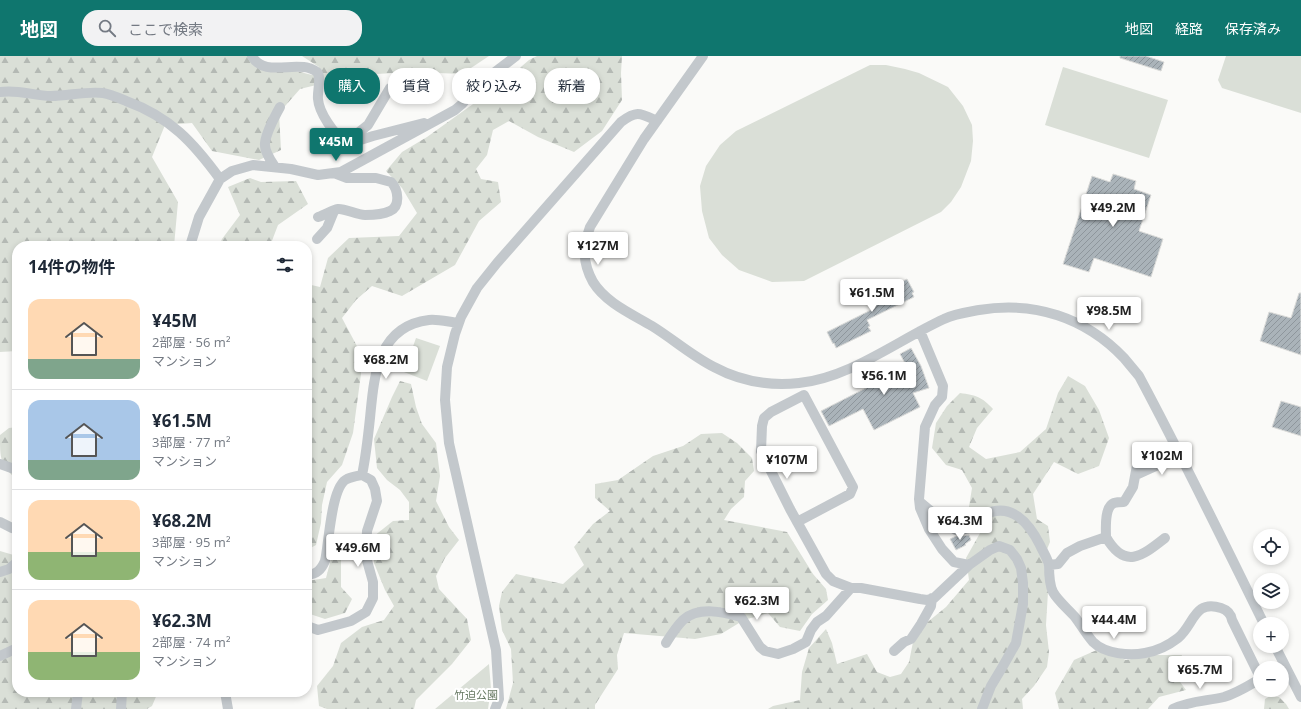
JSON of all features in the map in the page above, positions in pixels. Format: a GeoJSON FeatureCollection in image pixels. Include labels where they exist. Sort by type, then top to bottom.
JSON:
{"type":"FeatureCollection","features":[{"type":"Feature","properties":{"kind":"street"},"geometry":{"type":"LineString","coordinates":[[252,56],[259,64],[266,67],[298,67],[315,70],[318,73],[319,79],[318,96],[321,112],[333,130],[345,142],[354,142],[373,136],[434,122]]}},
{"type":"Feature","properties":{"kind":"street"},"geometry":{"type":"LineString","coordinates":[[192,241],[199,217],[220,179],[224,175],[247,166],[259,165],[291,169],[318,175],[341,172],[455,110],[478,85],[516,56]]}},
{"type":"Feature","properties":{"kind":"street"},"geometry":{"type":"LineString","coordinates":[[703,56],[644,139],[590,227],[585,242],[584,254],[586,266],[593,282],[602,294],[714,367],[734,376],[759,382],[779,384],[801,383],[829,376],[851,368],[945,318],[966,312],[993,307],[1022,308],[1051,312],[1080,324],[1106,342],[1124,358],[1139,376],[1261,617]]}},
{"type":"Feature","properties":{"kind":"street"},"geometry":{"type":"LineString","coordinates":[[0,92],[9,90],[22,91],[50,96],[104,93],[135,105],[167,122],[178,130],[197,150],[220,179]]}},
{"type":"Feature","properties":{"kind":"street"},"geometry":{"type":"LineString","coordinates":[[345,142],[368,125],[388,91]]}},
{"type":"Feature","properties":{"kind":"street"},"geometry":{"type":"LineString","coordinates":[[275,167],[270,159],[265,143],[273,118],[280,107]]}},
{"type":"Feature","properties":{"kind":"street"},"geometry":{"type":"LineString","coordinates":[[495,709],[499,699],[496,650],[449,443],[446,400],[447,367],[455,334],[474,292],[621,122],[630,115],[642,114],[657,121]]}},
{"type":"Feature","properties":{"kind":"street"},"geometry":{"type":"LineString","coordinates":[[318,217],[339,209],[357,215],[389,212],[396,203],[398,194],[396,188],[391,182],[376,178],[347,178],[334,173]]}},
{"type":"Feature","properties":{"kind":"street"},"geometry":{"type":"LineString","coordinates":[[316,239],[327,228],[334,211]]}},
{"type":"Feature","properties":{"kind":"street"},"geometry":{"type":"LineString","coordinates":[[362,475],[366,458],[371,404],[377,366],[386,347],[396,334],[417,323],[434,320],[459,323]]}},
{"type":"Feature","properties":{"kind":"street"},"geometry":{"type":"LineString","coordinates":[[920,331],[943,386],[942,397],[935,405],[925,427],[920,502],[924,518],[929,529],[942,549],[954,562],[969,565]]}},
{"type":"Feature","properties":{"kind":"street"},"geometry":{"type":"LineString","coordinates":[[797,522],[850,494],[853,487],[804,395],[801,383]]}},
{"type":"Feature","properties":{"kind":"street"},"geometry":{"type":"LineString","coordinates":[[804,395],[771,412],[764,418],[762,426],[761,451],[797,522],[826,574],[833,581],[851,588],[861,588],[920,599],[932,598],[969,565],[990,550],[999,546],[1010,550],[1018,559],[1023,583],[1023,604],[1016,643],[991,686],[982,709]]}},
{"type":"Feature","properties":{"kind":"street"},"geometry":{"type":"LineString","coordinates":[[1136,475],[1180,455]]}},
{"type":"Feature","properties":{"kind":"street"},"geometry":{"type":"LineString","coordinates":[[1138,460],[1133,487],[1124,502],[1115,503],[1109,507],[1106,516],[1106,538],[1112,547],[1122,555],[1128,557],[1134,557],[1150,550],[1165,538]]}},
{"type":"Feature","properties":{"kind":"street"},"geometry":{"type":"LineString","coordinates":[[0,464],[12,468]]}},
{"type":"Feature","properties":{"kind":"street"},"geometry":{"type":"LineString","coordinates":[[312,574],[318,572],[325,561],[334,504],[340,485],[346,479],[362,475],[371,480],[375,489],[377,500],[367,531],[366,557],[373,582],[373,598],[366,612],[351,621],[318,630],[312,628]]}},
{"type":"Feature","properties":{"kind":"street"},"geometry":{"type":"LineString","coordinates":[[920,502],[945,523],[956,530],[970,528],[975,525],[982,516],[996,511],[1003,510],[1016,515],[1028,526],[1047,558],[1053,592],[1075,617],[1093,641],[1103,648],[1117,653],[1136,654],[1160,649],[1183,634],[1196,612],[1209,605],[1213,605],[1226,609],[1230,614],[1253,664]]}},
{"type":"Feature","properties":{"kind":"street"},"geometry":{"type":"LineString","coordinates":[[0,522],[12,528]]}},
{"type":"Feature","properties":{"kind":"street"},"geometry":{"type":"LineString","coordinates":[[1049,565],[1058,564],[1067,553],[1080,546],[1106,538]]}},
{"type":"Feature","properties":{"kind":"street"},"geometry":{"type":"LineString","coordinates":[[0,572],[12,566]]}},
{"type":"Feature","properties":{"kind":"street"},"geometry":{"type":"LineString","coordinates":[[666,643],[687,617],[698,613],[719,612],[741,617],[760,647],[765,651],[778,654],[793,649],[806,642],[811,630],[817,622],[826,616],[851,588]]}},
{"type":"Feature","properties":{"kind":"street"},"geometry":{"type":"LineString","coordinates":[[894,651],[904,642],[911,639],[931,606],[932,598]]}},
{"type":"Feature","properties":{"kind":"street"},"geometry":{"type":"LineString","coordinates":[[0,656],[12,650]]}},
{"type":"Feature","properties":{"kind":"street"},"geometry":{"type":"LineString","coordinates":[[1289,677],[1301,697]]}},
{"type":"Feature","properties":{"kind":"street"},"geometry":{"type":"LineString","coordinates":[[1173,709],[1188,703],[1223,697],[1236,692],[1253,682]]}},
{"type":"Feature","properties":{"kind":"street"},"geometry":{"type":"LineString","coordinates":[[76,709],[77,697]]}},
{"type":"Feature","properties":{"kind":"street"},"geometry":{"type":"LineString","coordinates":[[121,709],[122,697]]}},
{"type":"Feature","properties":{"kind":"street"},"geometry":{"type":"LineString","coordinates":[[226,697],[228,709]]}},
{"type":"Feature","properties":{"kind":"green space"},"geometry":{"type":"Polygon","coordinates":[[[0,56],[251,56],[261,62],[312,75],[319,72],[319,67],[302,56],[489,56],[471,68],[452,68],[452,74],[444,73],[444,68],[388,68],[388,73],[380,74],[380,68],[324,68],[324,83],[300,89],[279,113],[281,150],[259,160],[212,151],[192,123],[165,125],[152,157],[178,202],[174,241],[12,241],[12,351],[0,352],[0,56]]]}},
{"type":"Feature","properties":{"kind":"green space"},"geometry":{"type":"Polygon","coordinates":[[[537,56],[622,56],[622,100],[602,131],[574,152],[538,137],[509,121],[493,130],[487,155],[476,169],[481,179],[498,182],[501,202],[479,221],[455,265],[402,296],[372,286],[356,300],[342,318],[359,350],[361,374],[353,433],[342,465],[327,482],[316,545],[312,547],[312,285],[320,287],[328,258],[349,238],[399,236],[417,213],[402,188],[386,171],[402,152],[427,137],[473,104],[536,104],[536,68],[520,68],[529,60],[537,56]]]}},
{"type":"Feature","properties":{"kind":"green space"},"geometry":{"type":"Polygon","coordinates":[[[1226,56],[1301,56],[1301,113],[1222,88],[1218,80],[1226,56]]]}},
{"type":"Feature","properties":{"kind":"green space"},"geometry":{"type":"Polygon","coordinates":[[[870,65],[886,65],[919,73],[948,87],[963,106],[972,125],[973,141],[971,161],[961,187],[951,202],[941,212],[804,281],[772,282],[739,270],[722,255],[709,238],[702,211],[700,186],[706,166],[720,145],[736,131],[870,65]]]}},
{"type":"Feature","properties":{"kind":"green space"},"geometry":{"type":"Polygon","coordinates":[[[1063,67],[1168,100],[1149,158],[1045,125],[1063,67]]]}},
{"type":"Feature","properties":{"kind":"green space"},"geometry":{"type":"Polygon","coordinates":[[[250,178],[261,182],[296,181],[308,204],[278,225],[272,241],[221,241],[240,215],[228,187],[250,178]]]}},
{"type":"Feature","properties":{"kind":"green space"},"geometry":{"type":"Polygon","coordinates":[[[416,338],[440,346],[427,381],[404,372],[416,338]]]}},
{"type":"Feature","properties":{"kind":"green space"},"geometry":{"type":"Polygon","coordinates":[[[1068,376],[1085,386],[1099,410],[1109,438],[1099,466],[1078,474],[1054,462],[1033,494],[1037,519],[1048,526],[1050,542],[1043,559],[1048,592],[1046,625],[1049,652],[1047,667],[1034,686],[1022,699],[1023,709],[768,709],[773,706],[800,700],[802,672],[809,648],[826,629],[832,643],[837,664],[867,654],[877,672],[890,677],[901,674],[909,662],[913,642],[924,625],[946,607],[969,580],[966,558],[984,526],[968,513],[972,488],[962,470],[946,465],[932,448],[936,423],[947,406],[960,393],[975,396],[982,399],[993,409],[977,428],[969,447],[986,459],[1020,452],[1046,429],[1058,393],[1068,376]]]}},
{"type":"Feature","properties":{"kind":"green space"},"geometry":{"type":"Polygon","coordinates":[[[400,381],[411,384],[416,407],[422,424],[436,443],[440,476],[436,501],[449,527],[459,540],[445,558],[436,576],[439,589],[467,619],[471,640],[452,664],[416,700],[414,709],[327,709],[319,706],[317,686],[333,666],[341,643],[362,627],[384,620],[394,606],[385,590],[374,563],[374,536],[393,521],[409,520],[409,502],[400,490],[387,480],[377,468],[374,439],[400,381]]]}},
{"type":"Feature","properties":{"kind":"green space"},"geometry":{"type":"Polygon","coordinates":[[[9,428],[12,428],[12,475],[2,461],[0,450],[0,435],[9,428]]]}},
{"type":"Feature","properties":{"kind":"green space"},"geometry":{"type":"Polygon","coordinates":[[[722,433],[737,443],[752,458],[754,471],[745,481],[744,497],[731,509],[724,520],[787,532],[813,574],[826,589],[828,600],[812,614],[800,631],[780,627],[768,613],[744,620],[721,634],[695,639],[624,633],[617,655],[618,669],[595,705],[595,709],[506,709],[513,683],[511,649],[502,630],[499,606],[502,592],[516,574],[563,584],[584,565],[574,547],[593,524],[610,511],[595,498],[595,484],[618,480],[653,456],[683,446],[701,434],[722,433]]]}},
{"type":"Feature","properties":{"kind":"green space"},"geometry":{"type":"Polygon","coordinates":[[[0,551],[12,555],[12,697],[156,697],[152,706],[147,709],[0,709],[0,551]]]}},
{"type":"Feature","properties":{"kind":"green space"},"geometry":{"type":"Polygon","coordinates":[[[333,551],[341,553],[341,587],[352,599],[345,613],[325,619],[312,615],[312,580],[326,578],[333,551]]]}},
{"type":"Feature","properties":{"kind":"green space"},"geometry":{"type":"Polygon","coordinates":[[[1099,649],[1126,660],[1151,655],[1182,655],[1175,675],[1186,690],[1159,697],[1148,709],[1059,709],[1055,693],[1074,660],[1099,649]]]}},
{"type":"Feature","properties":{"kind":"green space","name":"竹迫公園"},"geometry":{"type":"Polygon","coordinates":[[[489,664],[491,689],[488,709],[435,709],[489,664]]]}},
{"type":"Feature","properties":{"kind":"green space"},"geometry":{"type":"Polygon","coordinates":[[[1268,697],[1279,697],[1289,709],[1264,709],[1265,699],[1268,697]]]}},
{"type":"Feature","properties":{"kind":"building"},"geometry":{"type":"Polygon","coordinates":[[[1120,56],[1146,56],[1164,62],[1161,71],[1120,58],[1120,56]]]}},
{"type":"Feature","properties":{"kind":"building"},"geometry":{"type":"Polygon","coordinates":[[[1113,174],[1136,181],[1134,189],[1151,195],[1139,231],[1163,239],[1151,277],[1094,258],[1089,272],[1063,264],[1092,176],[1110,182],[1113,174]]]}},
{"type":"Feature","properties":{"kind":"building"},"geometry":{"type":"Polygon","coordinates":[[[907,279],[914,292],[912,293],[914,297],[867,320],[870,326],[868,327],[871,331],[836,348],[827,332],[875,308],[870,297],[907,279]]]}},
{"type":"Feature","properties":{"kind":"building"},"geometry":{"type":"Polygon","coordinates":[[[1299,293],[1301,293],[1301,355],[1260,341],[1269,312],[1291,318],[1299,293]]]}},
{"type":"Feature","properties":{"kind":"building"},"geometry":{"type":"Polygon","coordinates":[[[911,348],[921,366],[929,388],[913,393],[920,407],[874,430],[863,409],[829,426],[821,411],[907,367],[900,354],[911,348]]]}},
{"type":"Feature","properties":{"kind":"building"},"geometry":{"type":"Polygon","coordinates":[[[1281,401],[1301,407],[1301,436],[1272,427],[1281,401]]]}},
{"type":"Feature","properties":{"kind":"building"},"geometry":{"type":"Polygon","coordinates":[[[969,535],[971,540],[965,544],[966,545],[956,550],[950,539],[956,536],[969,535]]]}}]}
